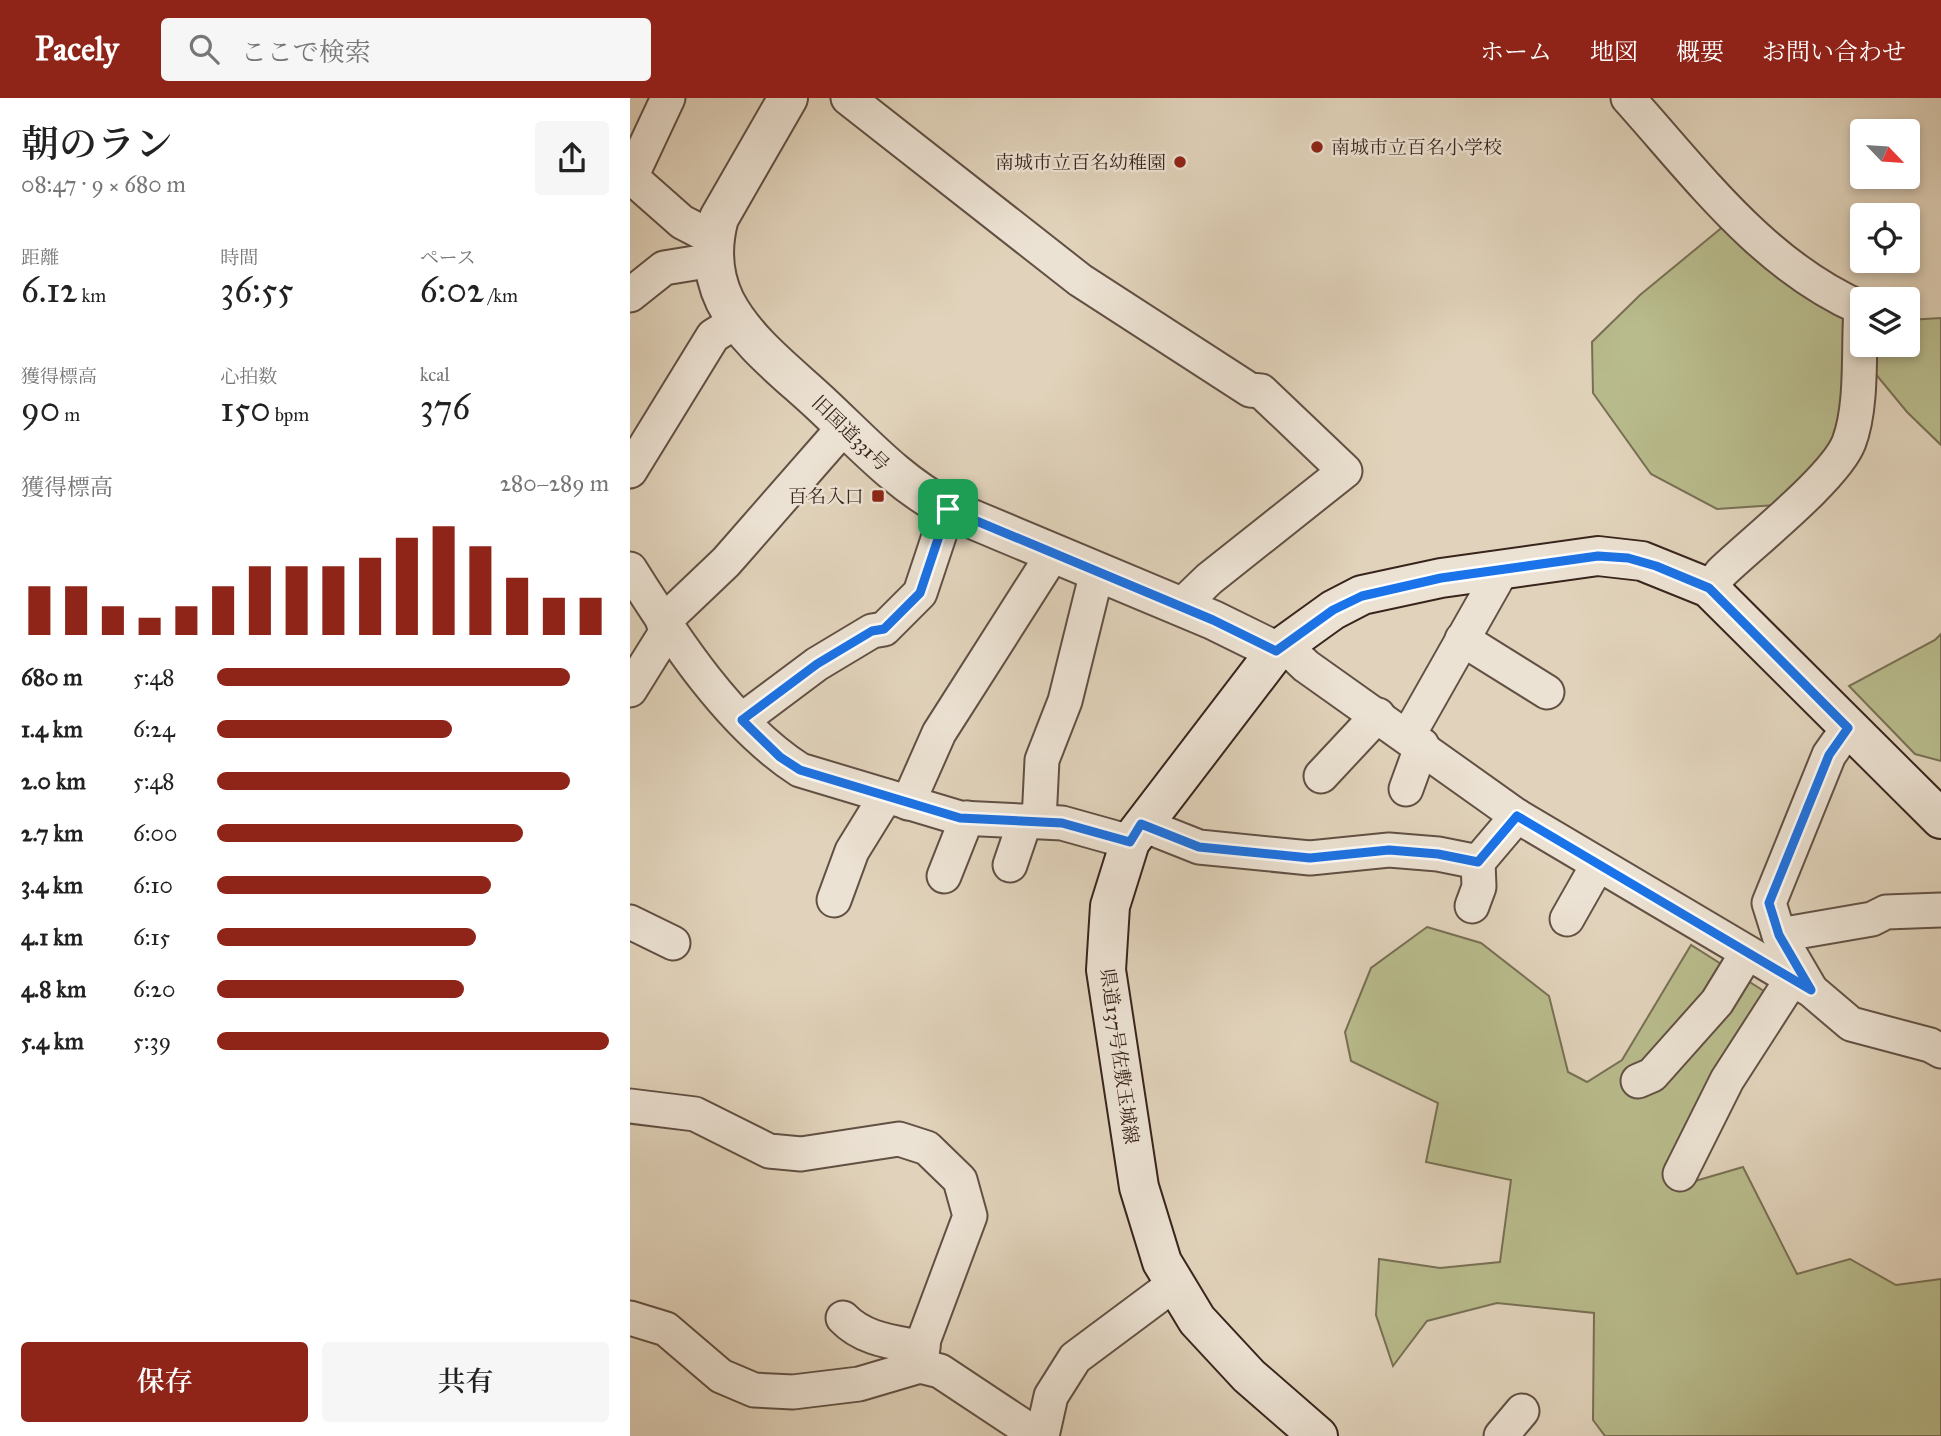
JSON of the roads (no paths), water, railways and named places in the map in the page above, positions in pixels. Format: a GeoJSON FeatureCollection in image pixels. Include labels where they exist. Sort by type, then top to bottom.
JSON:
{"type":"FeatureCollection","features":[{"type":"Feature","properties":{"kind":"main road"},"geometry":{"type":"LineString","coordinates":[[713,249],[719,218],[787,103]]}},
{"type":"Feature","properties":{"kind":"main road","name":"旧国道331号"},"geometry":{"type":"LineString","coordinates":[[713,249],[716,278],[737,321],[918,494],[1053,554],[1280,648]]}},
{"type":"Feature","properties":{"kind":"main road","name":"県道137号佐敷玉城線"},"geometry":{"type":"LineString","coordinates":[[1318,1436],[1249,1376],[1197,1320],[1173,1285],[1162,1262],[1139,1187],[1106,970],[1110,906],[1135,833],[1280,648],[1333,610],[1362,596],[1441,578],[1598,556],[1628,558],[1656,566],[1709,588],[1941,819]]}},
{"type":"Feature","properties":{"kind":"street"},"geometry":{"type":"LineString","coordinates":[[630,295],[664,268],[713,249],[631,176],[668,98]]}},
{"type":"Feature","properties":{"kind":"street"},"geometry":{"type":"LineString","coordinates":[[848,98],[1080,280],[1250,390],[1261,391],[1345,471],[1209,579],[1181,606]]}},
{"type":"Feature","properties":{"kind":"street"},"geometry":{"type":"LineString","coordinates":[[1628,98],[1764,245],[1806,279],[1861,308],[1855,408],[1849,443],[1829,473],[1722,572],[1709,588]]}},
{"type":"Feature","properties":{"kind":"street"},"geometry":{"type":"LineString","coordinates":[[630,471],[713,336],[737,321]]}},
{"type":"Feature","properties":{"kind":"street"},"geometry":{"type":"LineString","coordinates":[[630,690],[666,626],[845,426]]}},
{"type":"Feature","properties":{"kind":"street"},"geometry":{"type":"LineString","coordinates":[[742,720],[817,664],[872,631],[884,629],[920,593],[948,509]]}},
{"type":"Feature","properties":{"kind":"street"},"geometry":{"type":"LineString","coordinates":[[834,900],[852,851],[897,799],[1053,554]]}},
{"type":"Feature","properties":{"kind":"street"},"geometry":{"type":"LineString","coordinates":[[630,569],[666,626],[742,720],[780,757],[800,770],[967,818],[1062,823],[1135,833],[1199,847],[1310,858],[1389,850],[1438,854],[1478,862]]}},
{"type":"Feature","properties":{"kind":"street"},"geometry":{"type":"LineString","coordinates":[[1406,789],[1415,740],[1462,639],[1502,570]]}},
{"type":"Feature","properties":{"kind":"street"},"geometry":{"type":"LineString","coordinates":[[1010,865],[1032,821],[1042,760],[1065,701],[1097,572]]}},
{"type":"Feature","properties":{"kind":"street"},"geometry":{"type":"LineString","coordinates":[[1462,639],[1547,692]]}},
{"type":"Feature","properties":{"kind":"street"},"geometry":{"type":"LineString","coordinates":[[1280,648],[1415,740],[1517,816],[1597,866],[1802,985],[1852,1024],[1930,1045],[1941,1051]]}},
{"type":"Feature","properties":{"kind":"street"},"geometry":{"type":"LineString","coordinates":[[1321,776],[1378,715]]}},
{"type":"Feature","properties":{"kind":"street"},"geometry":{"type":"LineString","coordinates":[[1802,985],[1779,935],[1769,903],[1829,755],[1848,728]]}},
{"type":"Feature","properties":{"kind":"street"},"geometry":{"type":"LineString","coordinates":[[1472,906],[1479,887],[1478,862],[1517,816]]}},
{"type":"Feature","properties":{"kind":"street"},"geometry":{"type":"LineString","coordinates":[[944,876],[967,818]]}},
{"type":"Feature","properties":{"kind":"street"},"geometry":{"type":"LineString","coordinates":[[1567,919],[1597,866]]}},
{"type":"Feature","properties":{"kind":"street"},"geometry":{"type":"LineString","coordinates":[[1779,935],[1872,919],[1886,912],[1941,911]]}},
{"type":"Feature","properties":{"kind":"street"},"geometry":{"type":"LineString","coordinates":[[630,922],[673,943]]}},
{"type":"Feature","properties":{"kind":"street"},"geometry":{"type":"LineString","coordinates":[[1638,1081],[1652,1075],[1717,1002],[1747,953]]}},
{"type":"Feature","properties":{"kind":"street"},"geometry":{"type":"LineString","coordinates":[[1680,1174],[1727,1080],[1802,985]]}},
{"type":"Feature","properties":{"kind":"street"},"geometry":{"type":"LineString","coordinates":[[630,1106],[695,1114],[769,1151],[801,1154],[899,1139],[927,1148],[960,1180],[970,1216],[921,1357],[859,1384],[793,1392],[754,1390],[720,1376],[666,1329],[630,1318]]}},
{"type":"Feature","properties":{"kind":"street"},"geometry":{"type":"LineString","coordinates":[[844,1318],[854,1329],[921,1357],[1040,1436],[1051,1396],[1075,1358],[1173,1285]]}},
{"type":"Feature","properties":{"kind":"street"},"geometry":{"type":"LineString","coordinates":[[1501,1436],[1522,1411]]}},
{"type":"Feature","properties":{"kind":"place","name":"南城市立百名小学校"},"geometry":{"type":"Point","coordinates":[1317,147]}},
{"type":"Feature","properties":{"kind":"place","name":"南城市立百名幼稚園"},"geometry":{"type":"Point","coordinates":[1180,162]}},
{"type":"Feature","properties":{"kind":"place","name":"百名入口"},"geometry":{"type":"Point","coordinates":[878,496]}}]}
